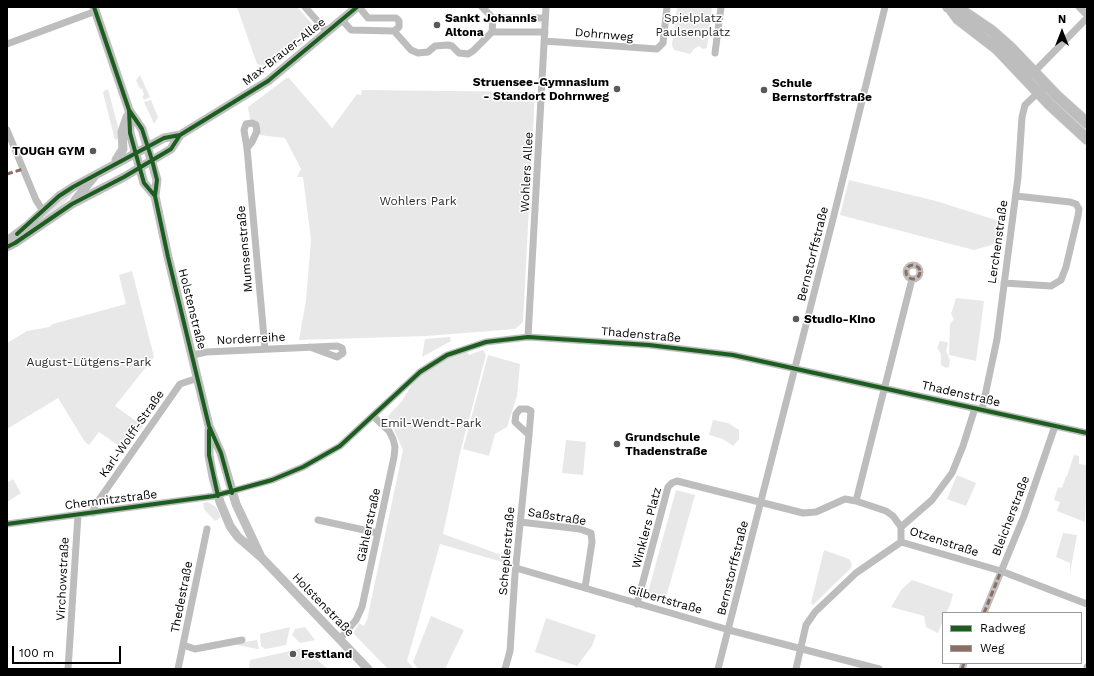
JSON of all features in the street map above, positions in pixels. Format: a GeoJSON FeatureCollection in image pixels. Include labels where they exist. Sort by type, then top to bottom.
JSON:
{"type":"FeatureCollection","features":[{"type":"Feature","properties":{"kind":"main road","name":"Max-Brauer-Allee"},"geometry":{"type":"LineString","coordinates":[[7,241],[28,225],[59,196],[112,164],[164,138],[180,135],[258,87],[326,31],[358,7]]}},
{"type":"Feature","properties":{"kind":"main road"},"geometry":{"type":"LineString","coordinates":[[949,7],[961,10],[992,30],[1034,72],[1042,88],[1087,139]]}},
{"type":"Feature","properties":{"kind":"main road"},"geometry":{"type":"LineString","coordinates":[[949,7],[958,19],[998,49],[1020,73],[1087,123]]}},
{"type":"Feature","properties":{"kind":"main road","name":"Holstenstraße"},"geometry":{"type":"LineString","coordinates":[[95,9],[129,110],[142,129],[152,160],[157,180],[155,196],[209,426],[221,453],[232,493],[261,557]]}},
{"type":"Feature","properties":{"kind":"main road"},"geometry":{"type":"LineString","coordinates":[[112,164],[122,153],[124,144],[122,132],[129,110]]}},
{"type":"Feature","properties":{"kind":"main road","name":"Holstenstraße"},"geometry":{"type":"LineString","coordinates":[[129,110],[130,133],[144,183],[155,196]]}},
{"type":"Feature","properties":{"kind":"main road","name":"Max-Brauer-Allee"},"geometry":{"type":"LineString","coordinates":[[7,247],[72,204],[171,149],[180,135]]}},
{"type":"Feature","properties":{"kind":"main road"},"geometry":{"type":"LineString","coordinates":[[72,204],[98,173]]}},
{"type":"Feature","properties":{"kind":"main road","name":"Holstenstraße"},"geometry":{"type":"LineString","coordinates":[[209,426],[209,455],[218,496],[226,518],[238,537],[261,557],[368,669]]}},
{"type":"Feature","properties":{"kind":"street"},"geometry":{"type":"LineString","coordinates":[[306,7],[326,31]]}},
{"type":"Feature","properties":{"kind":"street"},"geometry":{"type":"LineString","coordinates":[[358,7],[368,18],[396,18],[398,21],[398,27],[394,31]]}},
{"type":"Feature","properties":{"kind":"street"},"geometry":{"type":"LineString","coordinates":[[482,7],[493,18],[545,18]]}},
{"type":"Feature","properties":{"kind":"street","name":"Wohlers Allee"},"geometry":{"type":"LineString","coordinates":[[528,337],[546,7]]}},
{"type":"Feature","properties":{"kind":"street","name":"Dohrnweg"},"geometry":{"type":"LineString","coordinates":[[544,41],[653,50],[661,47],[667,7]]}},
{"type":"Feature","properties":{"kind":"street"},"geometry":{"type":"LineString","coordinates":[[715,53],[721,7]]}},
{"type":"Feature","properties":{"kind":"street","name":"Bernstorffstraße"},"geometry":{"type":"LineString","coordinates":[[718,669],[885,7]]}},
{"type":"Feature","properties":{"kind":"street"},"geometry":{"type":"LineString","coordinates":[[1020,73],[1034,72],[1087,17],[1079,7]]}},
{"type":"Feature","properties":{"kind":"street"},"geometry":{"type":"LineString","coordinates":[[7,44],[95,9]]}},
{"type":"Feature","properties":{"kind":"street"},"geometry":{"type":"LineString","coordinates":[[342,20],[351,30],[394,31],[411,50],[418,53],[428,52],[435,46],[448,45],[462,54],[474,51],[492,32],[493,18]]}},
{"type":"Feature","properties":{"kind":"street"},"geometry":{"type":"LineString","coordinates":[[492,32],[545,32]]}},
{"type":"Feature","properties":{"kind":"street","name":"Lerchenstraße"},"geometry":{"type":"LineString","coordinates":[[901,527],[932,500],[952,472],[979,409],[997,339],[1016,196],[1022,117],[1025,105],[1042,88]]}},
{"type":"Feature","properties":{"kind":"street"},"geometry":{"type":"LineString","coordinates":[[7,130],[36,200],[43,211]]}},
{"type":"Feature","properties":{"kind":"street","name":"Mumsenstraße"},"geometry":{"type":"LineString","coordinates":[[247,148],[265,349]]}},
{"type":"Feature","properties":{"kind":"street"},"geometry":{"type":"LineString","coordinates":[[1004,283],[1051,286],[1061,280],[1066,268],[1079,209],[1076,204],[1070,202],[1016,196]]}},
{"type":"Feature","properties":{"kind":"street"},"geometry":{"type":"LineString","coordinates":[[856,501],[912,278]]}},
{"type":"Feature","properties":{"kind":"street","name":"Thadenstraße"},"geometry":{"type":"LineString","coordinates":[[232,493],[272,480],[322,456],[354,434],[420,372],[447,355],[486,342],[528,337],[649,345],[714,352],[884,387],[1087,433]]}},
{"type":"Feature","properties":{"kind":"street","name":"Norderreihe"},"geometry":{"type":"LineString","coordinates":[[193,355],[206,352],[310,347]]}},
{"type":"Feature","properties":{"kind":"street","name":"Karl-Wolff-Straße"},"geometry":{"type":"LineString","coordinates":[[93,513],[94,507],[180,384],[198,378]]}},
{"type":"Feature","properties":{"kind":"street","name":"Gählerstraße"},"geometry":{"type":"LineString","coordinates":[[340,639],[356,620],[362,607],[395,447],[389,431],[373,416]]}},
{"type":"Feature","properties":{"kind":"street","name":"Bleicherstraße"},"geometry":{"type":"LineString","coordinates":[[984,612],[1024,516],[1055,426]]}},
{"type":"Feature","properties":{"kind":"street","name":"Scheplerstraße"},"geometry":{"type":"LineString","coordinates":[[505,669],[510,651],[520,522],[529,435]]}},
{"type":"Feature","properties":{"kind":"street","name":"Otzenstraße"},"geometry":{"type":"LineString","coordinates":[[672,482],[677,481],[810,513],[839,500],[845,499],[856,501],[886,511],[893,516],[901,527],[901,542],[1001,571],[1087,604]]}},
{"type":"Feature","properties":{"kind":"street","name":"Winklers Platz"},"geometry":{"type":"LineString","coordinates":[[637,604],[668,486],[672,482]]}},
{"type":"Feature","properties":{"kind":"street","name":"Chemnitzstraße"},"geometry":{"type":"LineString","coordinates":[[7,524],[232,493]]}},
{"type":"Feature","properties":{"kind":"street","name":"Virchowstraße"},"geometry":{"type":"LineString","coordinates":[[68,669],[78,515]]}},
{"type":"Feature","properties":{"kind":"street"},"geometry":{"type":"LineString","coordinates":[[318,520],[378,533]]}},
{"type":"Feature","properties":{"kind":"street","name":"Saßstraße"},"geometry":{"type":"LineString","coordinates":[[520,522],[580,529],[591,533],[592,542],[585,588]]}},
{"type":"Feature","properties":{"kind":"street","name":"Thedestraße"},"geometry":{"type":"LineString","coordinates":[[178,669],[207,529]]}},
{"type":"Feature","properties":{"kind":"street"},"geometry":{"type":"LineString","coordinates":[[796,669],[806,625],[815,612],[856,573],[901,542]]}},
{"type":"Feature","properties":{"kind":"street","name":"Gilbertstraße"},"geometry":{"type":"LineString","coordinates":[[516,568],[729,630],[879,669]]}},
{"type":"Feature","properties":{"kind":"street"},"geometry":{"type":"LineString","coordinates":[[183,645],[195,649],[242,640]]}},
{"type":"Feature","properties":{"kind":"green space"},"geometry":{"type":"Polygon","coordinates":[[[237,7],[297,7],[313,25],[264,66],[257,64],[237,7]]]}},
{"type":"Feature","properties":{"kind":"green space","name":"Spielplatz Paulsenplatz"},"geometry":{"type":"Polygon","coordinates":[[[677,7],[712,7],[707,48],[703,49],[699,46],[690,54],[674,50],[672,45],[677,7]]]}},
{"type":"Feature","properties":{"kind":"green space"},"geometry":{"type":"Polygon","coordinates":[[[305,38],[307,40],[273,67],[272,65],[305,38]]]}},
{"type":"Feature","properties":{"kind":"green space"},"geometry":{"type":"Polygon","coordinates":[[[140,75],[150,97],[144,100],[142,96],[144,95],[142,88],[140,89],[136,80],[140,75]]]}},
{"type":"Feature","properties":{"kind":"green space","name":"Wohlers Park"},"geometry":{"type":"Polygon","coordinates":[[[288,77],[332,128],[357,94],[361,95],[362,90],[535,92],[523,322],[515,329],[426,336],[299,340],[306,300],[311,240],[303,177],[297,177],[301,169],[285,138],[259,135],[260,125],[250,119],[248,107],[288,77]]]}},
{"type":"Feature","properties":{"kind":"green space"},"geometry":{"type":"Polygon","coordinates":[[[108,89],[121,138],[115,140],[103,93],[108,89]]]}},
{"type":"Feature","properties":{"kind":"green space"},"geometry":{"type":"Polygon","coordinates":[[[151,100],[158,117],[154,124],[144,102],[151,100]]]}},
{"type":"Feature","properties":{"kind":"green space"},"geometry":{"type":"Polygon","coordinates":[[[849,180],[936,201],[1002,222],[998,243],[974,250],[840,215],[849,180]]]}},
{"type":"Feature","properties":{"kind":"green space"},"geometry":{"type":"Polygon","coordinates":[[[76,190],[59,209],[41,221],[40,219],[63,198],[76,190]]]}},
{"type":"Feature","properties":{"kind":"green space","name":"August-Lütgens-Park"},"geometry":{"type":"Polygon","coordinates":[[[132,271],[154,357],[115,406],[143,426],[125,450],[99,432],[89,445],[85,442],[58,398],[7,429],[7,343],[27,331],[49,327],[53,324],[126,304],[119,275],[132,271]]]}},
{"type":"Feature","properties":{"kind":"green space"},"geometry":{"type":"Polygon","coordinates":[[[956,298],[984,301],[976,361],[949,355],[950,324],[954,319],[951,314],[956,298]]]}},
{"type":"Feature","properties":{"kind":"green space"},"geometry":{"type":"Polygon","coordinates":[[[450,337],[451,341],[422,357],[425,339],[450,337]]]}},
{"type":"Feature","properties":{"kind":"green space"},"geometry":{"type":"Polygon","coordinates":[[[940,341],[947,342],[948,344],[946,351],[950,360],[949,367],[946,368],[941,365],[941,354],[937,348],[940,341]]]}},
{"type":"Feature","properties":{"kind":"green space","name":"Emil-Wendt-Park"},"geometry":{"type":"Polygon","coordinates":[[[483,350],[486,355],[460,453],[443,534],[507,557],[509,564],[440,544],[407,661],[414,669],[388,669],[353,633],[359,623],[364,626],[367,620],[403,450],[388,416],[402,401],[416,377],[432,366],[456,354],[467,351],[469,355],[483,350]]]}},
{"type":"Feature","properties":{"kind":"green space"},"geometry":{"type":"Polygon","coordinates":[[[488,355],[520,364],[517,396],[507,427],[495,434],[489,456],[463,449],[488,355]]]}},
{"type":"Feature","properties":{"kind":"green space"},"geometry":{"type":"Polygon","coordinates":[[[713,420],[728,423],[739,430],[739,439],[733,446],[723,439],[709,435],[713,420]]]}},
{"type":"Feature","properties":{"kind":"green space"},"geometry":{"type":"Polygon","coordinates":[[[566,440],[586,442],[583,475],[562,473],[566,440]]]}},
{"type":"Feature","properties":{"kind":"green space"},"geometry":{"type":"Polygon","coordinates":[[[1074,455],[1079,456],[1079,464],[1087,465],[1085,522],[1057,511],[1060,502],[1054,500],[1058,487],[1062,488],[1074,455]]]}},
{"type":"Feature","properties":{"kind":"green space"},"geometry":{"type":"Polygon","coordinates":[[[957,475],[976,483],[966,506],[947,499],[957,475]]]}},
{"type":"Feature","properties":{"kind":"green space"},"geometry":{"type":"Polygon","coordinates":[[[13,479],[21,493],[7,502],[7,483],[13,479]]]}},
{"type":"Feature","properties":{"kind":"green space"},"geometry":{"type":"Polygon","coordinates":[[[676,490],[695,495],[665,601],[647,596],[676,490]]]}},
{"type":"Feature","properties":{"kind":"green space"},"geometry":{"type":"Polygon","coordinates":[[[207,502],[216,507],[221,517],[215,521],[204,509],[203,503],[207,502]]]}},
{"type":"Feature","properties":{"kind":"green space"},"geometry":{"type":"Polygon","coordinates":[[[1063,533],[1077,535],[1070,573],[1070,563],[1056,557],[1063,533]]]}},
{"type":"Feature","properties":{"kind":"green space"},"geometry":{"type":"Polygon","coordinates":[[[824,550],[849,559],[852,564],[851,568],[813,605],[811,603],[824,550]]]}},
{"type":"Feature","properties":{"kind":"green space"},"geometry":{"type":"Polygon","coordinates":[[[912,580],[953,594],[946,612],[942,612],[942,623],[938,633],[926,627],[924,616],[891,607],[902,589],[912,580]]]}},
{"type":"Feature","properties":{"kind":"green space"},"geometry":{"type":"Polygon","coordinates":[[[431,616],[464,630],[445,669],[418,669],[413,662],[431,616]]]}},
{"type":"Feature","properties":{"kind":"green space"},"geometry":{"type":"Polygon","coordinates":[[[546,618],[596,635],[592,646],[577,666],[535,652],[546,618]]]}},
{"type":"Feature","properties":{"kind":"green space"},"geometry":{"type":"Polygon","coordinates":[[[290,627],[286,645],[265,649],[261,646],[260,634],[290,627]]]}},
{"type":"Feature","properties":{"kind":"green space"},"geometry":{"type":"Polygon","coordinates":[[[305,627],[315,640],[300,643],[292,635],[295,629],[305,627]]]}},
{"type":"Feature","properties":{"kind":"green space"},"geometry":{"type":"Polygon","coordinates":[[[257,640],[259,649],[237,645],[238,643],[257,640]]]}},
{"type":"Feature","properties":{"kind":"green space","name":"Festland"},"geometry":{"type":"Polygon","coordinates":[[[303,648],[328,669],[249,669],[250,660],[303,648]]]}},
{"type":"Feature","properties":{"kind":"marked path"},"geometry":{"type":"LineString","coordinates":[[7,174],[23,169]]}},
{"type":"Feature","properties":{"kind":"marked path"},"geometry":{"type":"LineString","coordinates":[[913,265],[918,267],[920,272],[918,277],[913,279],[908,277],[906,272],[908,267],[913,265]]}},
{"type":"Feature","properties":{"kind":"marked path"},"geometry":{"type":"LineString","coordinates":[[984,612],[1001,571]]}},
{"type":"Feature","properties":{"kind":"marked path"},"geometry":{"type":"LineString","coordinates":[[962,669],[964,664]]}},
{"type":"Feature","properties":{"kind":"cycle path"},"geometry":{"type":"LineString","coordinates":[[94,7],[129,110],[130,133],[144,183],[155,196]]}},
{"type":"Feature","properties":{"kind":"cycle path"},"geometry":{"type":"LineString","coordinates":[[7,247],[72,204],[124,177],[171,149],[180,135],[268,81],[357,7]]}},
{"type":"Feature","properties":{"kind":"cycle path"},"geometry":{"type":"LineString","coordinates":[[129,110],[142,129],[152,160],[157,180],[155,196],[168,257],[209,426],[221,453],[232,493]]}},
{"type":"Feature","properties":{"kind":"cycle path"},"geometry":{"type":"LineString","coordinates":[[17,234],[59,196],[73,187],[164,138],[180,135]]}},
{"type":"Feature","properties":{"kind":"cycle path"},"geometry":{"type":"LineString","coordinates":[[7,524],[214,496],[272,480],[303,467],[340,446],[420,372],[447,355],[486,342],[528,337],[649,345],[733,355],[1087,433]]}},
{"type":"Feature","properties":{"kind":"cycle path"},"geometry":{"type":"LineString","coordinates":[[209,430],[209,455],[218,496]]}},
{"type":"Feature","properties":{"kind":"place","name":"Sankt Johannis Altona"},"geometry":{"type":"Point","coordinates":[437,25]}},
{"type":"Feature","properties":{"kind":"place","name":"Struensee-Gymnasium - Standort Dohrnweg"},"geometry":{"type":"Point","coordinates":[617,89]}},
{"type":"Feature","properties":{"kind":"place","name":"Schule Bernstorffstraße"},"geometry":{"type":"Point","coordinates":[764,90]}},
{"type":"Feature","properties":{"kind":"place","name":"TOUGH GYM"},"geometry":{"type":"Point","coordinates":[93,151]}},
{"type":"Feature","properties":{"kind":"place","name":"Studio-Kino"},"geometry":{"type":"Point","coordinates":[796,319]}},
{"type":"Feature","properties":{"kind":"place","name":"Grundschule Thadenstraße"},"geometry":{"type":"Point","coordinates":[617,444]}},
{"type":"Feature","properties":{"kind":"place","name":"Festland"},"geometry":{"type":"Point","coordinates":[293,654]}}]}
